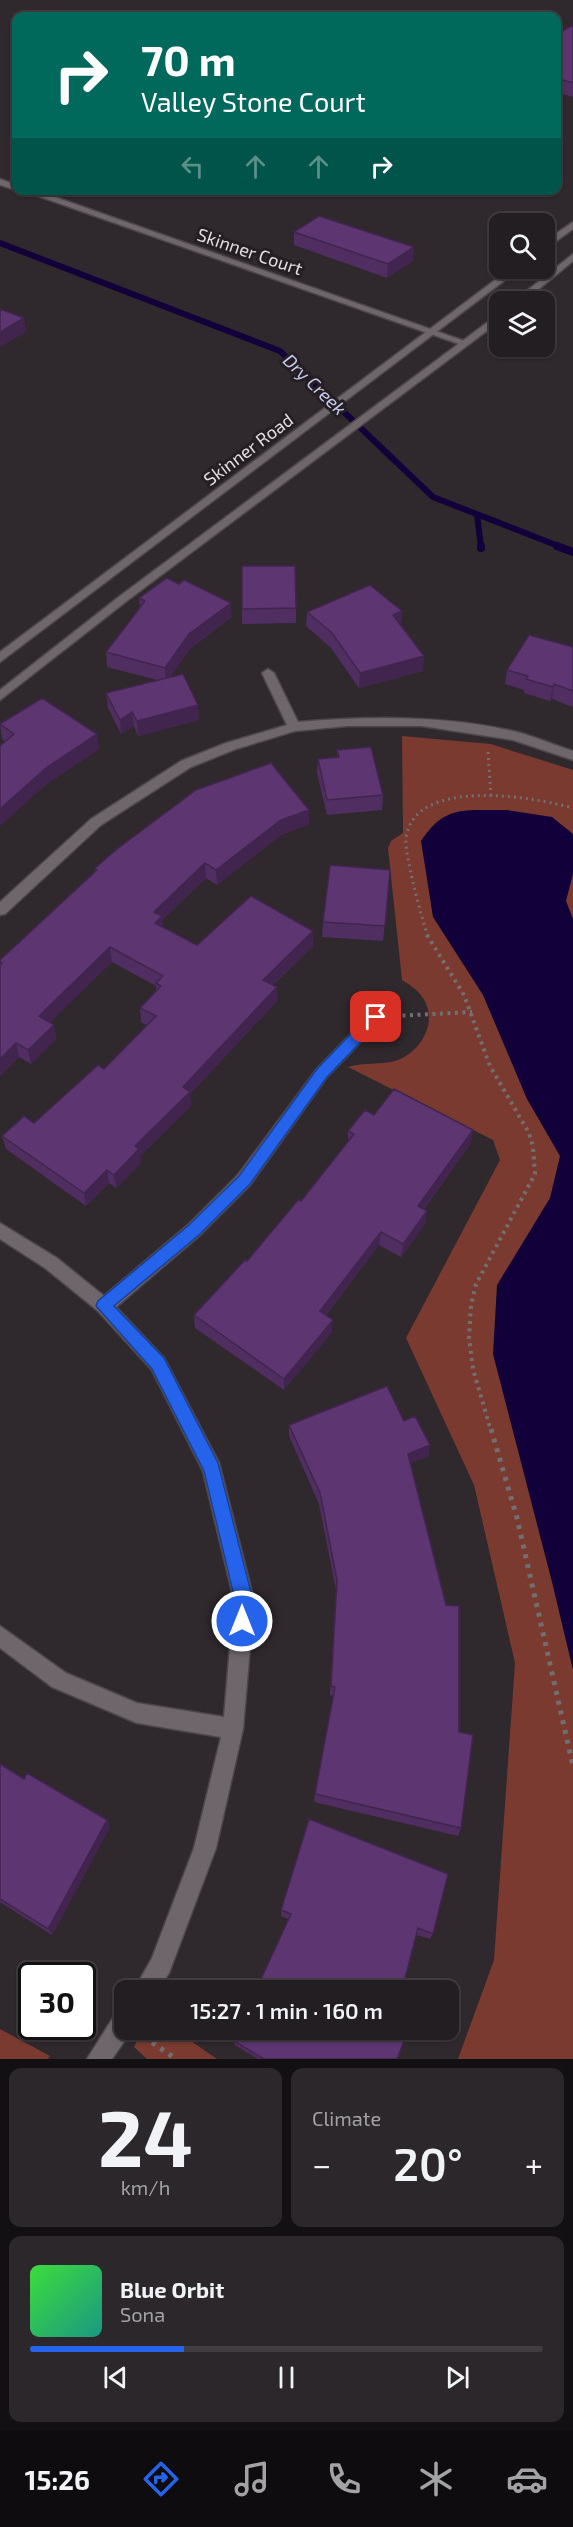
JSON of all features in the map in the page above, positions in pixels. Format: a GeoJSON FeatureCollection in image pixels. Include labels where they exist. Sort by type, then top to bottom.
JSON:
{"type":"FeatureCollection","features":[{"type":"Feature","properties":{"kind":"street","name":"Skinner Court"},"geometry":{"type":"LineString","coordinates":[[39,195],[465,343]]}},
{"type":"Feature","properties":{"kind":"street"},"geometry":{"type":"LineString","coordinates":[[555,239],[573,225]]}},
{"type":"Feature","properties":{"kind":"street"},"geometry":{"type":"LineString","coordinates":[[531,291],[573,257]]}},
{"type":"Feature","properties":{"kind":"street","name":"Skinner Road"},"geometry":{"type":"LineString","coordinates":[[0,658],[503,279]]}},
{"type":"Feature","properties":{"kind":"street"},"geometry":{"type":"LineString","coordinates":[[0,696],[124,598],[340,438],[489,324]]}},
{"type":"Feature","properties":{"kind":"street"},"geometry":{"type":"LineString","coordinates":[[268,673],[294,727]]}},
{"type":"Feature","properties":{"kind":"street"},"geometry":{"type":"LineString","coordinates":[[0,910],[96,822],[186,764],[231,746],[294,727],[383,721],[422,722],[515,736],[573,756]]}},
{"type":"Feature","properties":{"kind":"street"},"geometry":{"type":"LineString","coordinates":[[104,1306],[194,1230],[244,1180],[322,1073],[376,1017]]}},
{"type":"Feature","properties":{"kind":"street"},"geometry":{"type":"LineString","coordinates":[[0,1230],[51,1263],[104,1306],[158,1364],[212,1469],[244,1600],[233,1729],[205,1848],[161,1965],[151,1980]]}},
{"type":"Feature","properties":{"kind":"street"},"geometry":{"type":"LineString","coordinates":[[0,1636],[59,1680],[137,1713],[233,1729]]}},
{"type":"Feature","properties":{"kind":"street"},"geometry":{"type":"LineString","coordinates":[[99,2059],[114,2036]]}},
{"type":"Feature","properties":{"kind":"path"},"geometry":{"type":"LineString","coordinates":[[487,732],[491,796]]}},
{"type":"Feature","properties":{"kind":"path"},"geometry":{"type":"LineString","coordinates":[[573,808],[544,800],[491,796],[458,797],[437,803],[413,820],[406,839],[422,921],[428,936],[464,995],[490,1066],[529,1133],[535,1161],[535,1174],[527,1193],[476,1284],[470,1303],[469,1348],[473,1369],[517,1518],[573,1766]]}},
{"type":"Feature","properties":{"kind":"path"},"geometry":{"type":"LineString","coordinates":[[376,1017],[472,1012]]}},
{"type":"Feature","properties":{"kind":"path"},"geometry":{"type":"LineString","coordinates":[[149,2040],[176,2059]]}},
{"type":"Feature","properties":{"kind":"shaded area"},"geometry":{"type":"Polygon","coordinates":[[[402,736],[491,744],[573,770],[573,2059],[458,2059],[494,1960],[515,1663],[474,1485],[406,1338],[500,1160],[493,1140],[348,1067],[395,1061],[404,1057],[419,1044],[428,1027],[429,1017],[423,998],[402,980],[388,848],[391,841],[403,833],[402,736]]]}},
{"type":"Feature","properties":{"kind":"shaded area"},"geometry":{"type":"Polygon","coordinates":[[[468,810],[507,810],[552,817],[573,834],[573,874],[566,901],[573,919],[573,1670],[493,1354],[497,1285],[550,1198],[560,1156],[527,1099],[483,995],[433,917],[421,841],[439,820],[448,815],[468,810]]]}},
{"type":"Feature","properties":{"kind":"shaded area"},"geometry":{"type":"Polygon","coordinates":[[[0,2029],[50,2056],[48,2059],[0,2059],[0,2029]]]}},
{"type":"Feature","properties":{"kind":"shaded area"},"geometry":{"type":"Polygon","coordinates":[[[138,2040],[189,2040],[217,2059],[147,2059],[134,2047],[138,2040]]]}},
{"type":"Feature","properties":{"kind":"building"},"geometry":{"type":"Polygon","coordinates":[[[573,25],[573,83],[561,79],[561,32],[573,25]]]}},
{"type":"Feature","properties":{"kind":"building"},"geometry":{"type":"Polygon","coordinates":[[[319,216],[414,247],[388,264],[294,232],[319,216]]]}},
{"type":"Feature","properties":{"kind":"building"},"geometry":{"type":"Polygon","coordinates":[[[0,309],[24,318],[0,332],[0,309]]]}},
{"type":"Feature","properties":{"kind":"building"},"geometry":{"type":"Polygon","coordinates":[[[242,566],[295,566],[296,608],[242,609],[242,566]]]}},
{"type":"Feature","properties":{"kind":"building"},"geometry":{"type":"Polygon","coordinates":[[[167,578],[179,584],[184,580],[231,603],[189,634],[165,668],[106,652],[145,601],[139,598],[167,578]]]}},
{"type":"Feature","properties":{"kind":"building"},"geometry":{"type":"Polygon","coordinates":[[[370,585],[402,611],[393,615],[424,656],[360,673],[332,633],[307,612],[370,585]]]}},
{"type":"Feature","properties":{"kind":"building"},"geometry":{"type":"Polygon","coordinates":[[[529,635],[573,647],[573,691],[554,684],[553,687],[526,679],[528,676],[507,670],[529,635]]]}},
{"type":"Feature","properties":{"kind":"building"},"geometry":{"type":"Polygon","coordinates":[[[183,674],[198,705],[137,721],[132,712],[120,720],[106,693],[183,674]]]}},
{"type":"Feature","properties":{"kind":"building"},"geometry":{"type":"Polygon","coordinates":[[[42,698],[97,734],[46,768],[0,809],[0,746],[14,734],[0,724],[42,698]]]}},
{"type":"Feature","properties":{"kind":"building"},"geometry":{"type":"Polygon","coordinates":[[[371,747],[383,795],[327,800],[318,759],[339,757],[337,750],[371,747]]]}},
{"type":"Feature","properties":{"kind":"building"},"geometry":{"type":"Polygon","coordinates":[[[271,763],[309,810],[281,820],[216,870],[205,863],[154,912],[162,916],[155,923],[197,945],[251,896],[313,931],[263,980],[277,987],[183,1087],[190,1092],[135,1146],[139,1149],[114,1175],[107,1170],[84,1193],[2,1136],[24,1116],[34,1123],[98,1065],[104,1069],[156,1016],[140,1008],[161,986],[156,983],[163,976],[110,947],[39,1016],[54,1025],[28,1050],[16,1043],[0,1059],[0,965],[2,963],[0,960],[97,870],[95,868],[196,790],[271,763]]]}},
{"type":"Feature","properties":{"kind":"building"},"geometry":{"type":"Polygon","coordinates":[[[330,865],[390,870],[385,926],[323,922],[330,865]]]}},
{"type":"Feature","properties":{"kind":"building"},"geometry":{"type":"Polygon","coordinates":[[[394,1089],[473,1130],[418,1206],[427,1211],[403,1244],[381,1232],[320,1311],[333,1320],[284,1379],[194,1315],[245,1260],[247,1261],[298,1200],[301,1201],[354,1134],[348,1131],[365,1110],[374,1115],[394,1089]]]}},
{"type":"Feature","properties":{"kind":"building"},"geometry":{"type":"Polygon","coordinates":[[[387,1386],[404,1421],[415,1416],[430,1445],[408,1454],[446,1605],[459,1606],[459,1732],[473,1735],[461,1828],[315,1794],[335,1687],[331,1686],[337,1580],[320,1493],[289,1425],[387,1386]]]}},
{"type":"Feature","properties":{"kind":"building"},"geometry":{"type":"Polygon","coordinates":[[[0,1764],[24,1779],[27,1773],[107,1820],[48,1929],[0,1899],[0,1764]]]}},
{"type":"Feature","properties":{"kind":"building"},"geometry":{"type":"Polygon","coordinates":[[[309,1819],[448,1874],[433,1934],[418,1928],[405,1980],[261,1980],[291,1914],[281,1910],[309,1819]]]}},
{"type":"Feature","properties":{"kind":"building"},"geometry":{"type":"Polygon","coordinates":[[[404,2040],[397,2059],[264,2059],[234,2041],[404,2040]]]}},
{"type":"Feature","properties":{"kind":"waterway","name":"Dry Creek"},"geometry":{"type":"LineString","coordinates":[[0,243],[280,351],[433,497],[477,514]]}},
{"type":"Feature","properties":{"kind":"waterway","name":"Dry Creek"},"geometry":{"type":"LineString","coordinates":[[477,514],[561,547]]}},
{"type":"Feature","properties":{"kind":"waterway"},"geometry":{"type":"LineString","coordinates":[[477,514],[481,547]]}},
{"type":"Feature","properties":{"kind":"waterway","name":"Dry Creek"},"geometry":{"type":"LineString","coordinates":[[557,546],[573,552]]}},
{"type":"Feature","properties":{"kind":"route"},"geometry":{"type":"LineString","coordinates":[[242,1621],[244,1600],[212,1469],[158,1364],[104,1306],[194,1230],[244,1180],[322,1073],[376,1017]]}}]}
